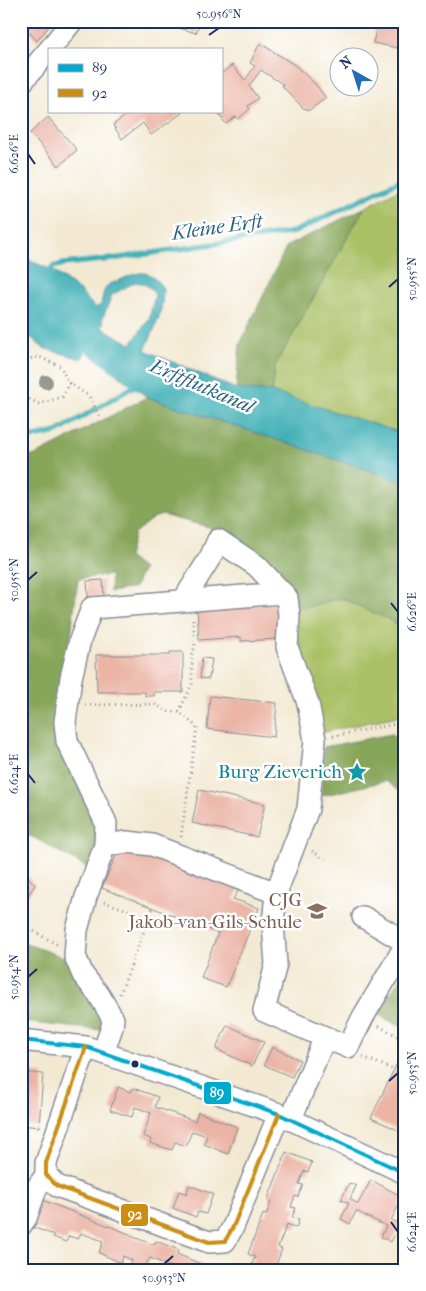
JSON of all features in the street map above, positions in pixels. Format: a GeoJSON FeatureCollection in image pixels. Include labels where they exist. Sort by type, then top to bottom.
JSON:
{"type":"FeatureCollection","features":[{"type":"Feature","properties":{"kind":"street"},"geometry":{"type":"LineString","coordinates":[[50,48],[72,21]]}},
{"type":"Feature","properties":{"kind":"street"},"geometry":{"type":"LineString","coordinates":[[21,83],[48,50]]}},
{"type":"Feature","properties":{"kind":"street"},"geometry":{"type":"LineString","coordinates":[[187,600],[218,540],[257,566],[283,593],[287,598],[289,615],[287,647],[308,704],[315,740],[308,809],[276,893],[273,924],[276,964],[264,1011],[348,1047],[363,1017],[405,946]]}},
{"type":"Feature","properties":{"kind":"street"},"geometry":{"type":"LineString","coordinates":[[21,1225],[26,1218],[36,1189],[46,1175],[46,1163],[94,1050],[112,1027],[113,1018],[99,995],[83,975],[76,956],[77,930],[86,897],[105,845],[106,823],[67,741],[65,722],[80,640],[92,608],[283,593]]}},
{"type":"Feature","properties":{"kind":"street"},"geometry":{"type":"LineString","coordinates":[[105,845],[127,842],[152,845],[276,893]]}},
{"type":"Feature","properties":{"kind":"street"},"geometry":{"type":"LineString","coordinates":[[363,916],[405,942]]}},
{"type":"Feature","properties":{"kind":"street"},"geometry":{"type":"LineString","coordinates":[[46,1175],[57,1186],[209,1242],[225,1241],[234,1227],[285,1117],[325,1037]]}},
{"type":"Feature","properties":{"kind":"street"},"geometry":{"type":"LineString","coordinates":[[21,1040],[94,1050],[285,1117],[405,1172]]}},
{"type":"Feature","properties":{"kind":"path"},"geometry":{"type":"LineString","coordinates":[[21,360],[39,357],[60,366],[69,382],[88,396],[100,417]]}},
{"type":"Feature","properties":{"kind":"path"},"geometry":{"type":"LineString","coordinates":[[21,395],[39,404],[62,397],[69,382]]}},
{"type":"Feature","properties":{"kind":"path"},"geometry":{"type":"LineString","coordinates":[[179,712],[192,684],[192,654],[195,646],[187,600]]}},
{"type":"Feature","properties":{"kind":"path"},"geometry":{"type":"LineString","coordinates":[[67,705],[154,704],[169,712],[179,712],[197,727],[178,855]]}},
{"type":"Feature","properties":{"kind":"path"},"geometry":{"type":"LineString","coordinates":[[315,740],[400,723]]}},
{"type":"Feature","properties":{"kind":"path"},"geometry":{"type":"LineString","coordinates":[[21,844],[27,846]]}},
{"type":"Feature","properties":{"kind":"path"},"geometry":{"type":"LineString","coordinates":[[86,897],[150,917]]}},
{"type":"Feature","properties":{"kind":"path"},"geometry":{"type":"LineString","coordinates":[[113,1018],[119,997],[153,908]]}},
{"type":"Feature","properties":{"kind":"path"},"geometry":{"type":"LineString","coordinates":[[21,924],[76,956]]}},
{"type":"Feature","properties":{"kind":"path"},"geometry":{"type":"LineString","coordinates":[[363,1017],[405,1040]]}},
{"type":"Feature","properties":{"kind":"path"},"geometry":{"type":"LineString","coordinates":[[348,1047],[353,1053],[394,1070]]}},
{"type":"Feature","properties":{"kind":"green space"},"geometry":{"type":"Polygon","coordinates":[[[405,186],[405,434],[272,392],[275,366],[364,208],[405,186]]]}},
{"type":"Feature","properties":{"kind":"green space"},"geometry":{"type":"Polygon","coordinates":[[[364,208],[275,366],[272,392],[236,389],[240,344],[287,246],[364,208]]]}},
{"type":"Feature","properties":{"kind":"green space"},"geometry":{"type":"Polygon","coordinates":[[[147,397],[405,482],[405,627],[341,598],[303,608],[209,527],[162,515],[153,518],[134,533],[128,557],[143,569],[134,588],[110,592],[111,575],[78,579],[61,712],[97,824],[97,844],[91,870],[33,837],[21,834],[21,458],[36,455],[147,397]]]}},
{"type":"Feature","properties":{"kind":"green space"},"geometry":{"type":"Polygon","coordinates":[[[323,572],[405,631],[405,712],[402,715],[320,733],[293,647],[292,602],[323,572]]]}},
{"type":"Feature","properties":{"kind":"green space"},"geometry":{"type":"Polygon","coordinates":[[[392,734],[405,745],[405,795],[386,781],[321,796],[324,747],[392,734]]]}},
{"type":"Feature","properties":{"kind":"green space"},"geometry":{"type":"Polygon","coordinates":[[[21,942],[71,960],[107,1020],[101,1030],[21,1022],[21,942]]]}},
{"type":"Feature","properties":{"kind":"green space"},"geometry":{"type":"Polygon","coordinates":[[[405,974],[405,1029],[375,1013],[405,974]]]}},
{"type":"Feature","properties":{"kind":"water","name":"Erftflutkanal"},"geometry":{"type":"Polygon","coordinates":[[[21,250],[31,261],[54,271],[81,292],[95,308],[101,305],[106,288],[111,283],[138,273],[148,274],[163,288],[163,297],[160,313],[145,350],[236,389],[272,392],[405,434],[405,482],[147,397],[86,351],[81,359],[43,348],[21,330],[21,250]],[[135,282],[112,295],[101,327],[131,344],[149,319],[155,295],[149,287],[135,282]]]}},
{"type":"Feature","properties":{"kind":"building"},"geometry":{"type":"Polygon","coordinates":[[[32,21],[53,21],[37,41],[25,27],[32,21]]]}},
{"type":"Feature","properties":{"kind":"building"},"geometry":{"type":"Polygon","coordinates":[[[181,21],[200,22],[196,33],[179,28],[181,21]]]}},
{"type":"Feature","properties":{"kind":"building"},"geometry":{"type":"Polygon","coordinates":[[[378,21],[399,21],[397,30],[401,31],[397,48],[373,43],[378,21]]]}},
{"type":"Feature","properties":{"kind":"building"},"geometry":{"type":"Polygon","coordinates":[[[260,43],[296,66],[316,85],[326,98],[308,111],[282,86],[284,85],[261,70],[249,86],[258,98],[248,106],[250,109],[238,119],[236,116],[226,124],[217,112],[222,112],[222,73],[232,65],[245,80],[255,66],[250,63],[260,43]]]}},
{"type":"Feature","properties":{"kind":"building"},"geometry":{"type":"Polygon","coordinates":[[[131,112],[182,113],[151,135],[143,123],[122,139],[113,125],[131,112]]]}},
{"type":"Feature","properties":{"kind":"building"},"geometry":{"type":"Polygon","coordinates":[[[48,117],[77,150],[59,166],[30,133],[48,117]]]}},
{"type":"Feature","properties":{"kind":"building"},"geometry":{"type":"Polygon","coordinates":[[[103,580],[104,596],[88,597],[87,581],[103,580]]]}},
{"type":"Feature","properties":{"kind":"building"},"geometry":{"type":"Polygon","coordinates":[[[278,604],[280,639],[241,641],[241,637],[199,640],[197,609],[278,604]]]}},
{"type":"Feature","properties":{"kind":"building"},"geometry":{"type":"Polygon","coordinates":[[[170,652],[183,652],[183,692],[154,692],[154,696],[145,696],[145,692],[97,692],[96,655],[170,655],[170,652]]]}},
{"type":"Feature","properties":{"kind":"building"},"geometry":{"type":"Polygon","coordinates":[[[202,658],[212,659],[209,679],[200,678],[202,658]]]}},
{"type":"Feature","properties":{"kind":"building"},"geometry":{"type":"Polygon","coordinates":[[[210,696],[277,703],[274,737],[207,729],[210,696]]]}},
{"type":"Feature","properties":{"kind":"building"},"geometry":{"type":"Polygon","coordinates":[[[199,790],[265,804],[257,837],[192,823],[199,790]]]}},
{"type":"Feature","properties":{"kind":"building"},"geometry":{"type":"Polygon","coordinates":[[[121,843],[239,890],[233,899],[259,908],[226,987],[201,978],[218,933],[102,888],[121,843]]]}},
{"type":"Feature","properties":{"kind":"building"},"geometry":{"type":"Polygon","coordinates":[[[21,869],[35,885],[21,906],[21,869]]]}},
{"type":"Feature","properties":{"kind":"building"},"geometry":{"type":"Polygon","coordinates":[[[227,1025],[264,1042],[252,1066],[216,1049],[227,1025]]]}},
{"type":"Feature","properties":{"kind":"building"},"geometry":{"type":"Polygon","coordinates":[[[272,1047],[300,1060],[292,1077],[264,1065],[272,1047]]]}},
{"type":"Feature","properties":{"kind":"building"},"geometry":{"type":"Polygon","coordinates":[[[396,1065],[405,1068],[405,1133],[371,1118],[396,1065]]]}},
{"type":"Feature","properties":{"kind":"building"},"geometry":{"type":"Polygon","coordinates":[[[21,1072],[43,1074],[39,1127],[21,1125],[21,1072]]]}},
{"type":"Feature","properties":{"kind":"building"},"geometry":{"type":"Polygon","coordinates":[[[118,1087],[131,1092],[133,1088],[158,1097],[155,1107],[195,1121],[198,1112],[237,1127],[228,1154],[204,1144],[207,1136],[192,1131],[186,1146],[175,1142],[172,1150],[150,1143],[151,1139],[143,1136],[151,1113],[135,1107],[132,1117],[110,1110],[118,1087]]]}},
{"type":"Feature","properties":{"kind":"building"},"geometry":{"type":"Polygon","coordinates":[[[286,1152],[312,1162],[308,1172],[304,1171],[299,1184],[303,1185],[298,1197],[295,1196],[291,1207],[296,1208],[292,1217],[299,1220],[296,1228],[287,1224],[278,1247],[282,1249],[276,1265],[283,1267],[282,1270],[250,1270],[255,1257],[248,1254],[263,1214],[266,1215],[269,1208],[271,1200],[268,1199],[286,1152]]]}},
{"type":"Feature","properties":{"kind":"building"},"geometry":{"type":"Polygon","coordinates":[[[371,1180],[403,1197],[391,1220],[400,1224],[391,1242],[381,1237],[386,1226],[356,1211],[350,1224],[341,1219],[349,1203],[341,1200],[349,1183],[356,1186],[350,1199],[358,1204],[371,1180]]]}},
{"type":"Feature","properties":{"kind":"building"},"geometry":{"type":"Polygon","coordinates":[[[189,1185],[213,1194],[206,1214],[198,1212],[196,1217],[173,1208],[179,1191],[187,1194],[189,1185]]]}},
{"type":"Feature","properties":{"kind":"building"},"geometry":{"type":"Polygon","coordinates":[[[37,1198],[154,1245],[156,1241],[179,1250],[177,1254],[215,1270],[171,1270],[172,1267],[150,1258],[143,1270],[130,1265],[132,1260],[123,1256],[121,1263],[99,1253],[103,1241],[81,1233],[78,1239],[69,1236],[66,1242],[53,1237],[54,1235],[27,1225],[37,1198]]]}},
{"type":"Feature","properties":{"kind":"waterway","name":"Kleine Erft"},"geometry":{"type":"LineString","coordinates":[[45,274],[53,267],[63,264],[112,259],[294,232],[405,178]]}},
{"type":"Feature","properties":{"kind":"waterway"},"geometry":{"type":"LineString","coordinates":[[21,440],[57,432],[138,384]]}},
{"type":"Feature","properties":{"kind":"transit line","name":"89"},"geometry":{"type":"LineString","coordinates":[[21,1040],[86,1047],[279,1114],[405,1173]]}},
{"type":"Feature","properties":{"kind":"transit line","name":"92"},"geometry":{"type":"LineString","coordinates":[[86,1047],[46,1163],[46,1175],[57,1186],[209,1242],[225,1241],[233,1227],[279,1114]]}},
{"type":"Feature","properties":{"kind":"place","name":"Burg Zieverich"},"geometry":{"type":"Point","coordinates":[357,772]}},
{"type":"Feature","properties":{"kind":"place","name":"CJG Jakob-van-Gils-Schule"},"geometry":{"type":"Point","coordinates":[317,911]}}]}
